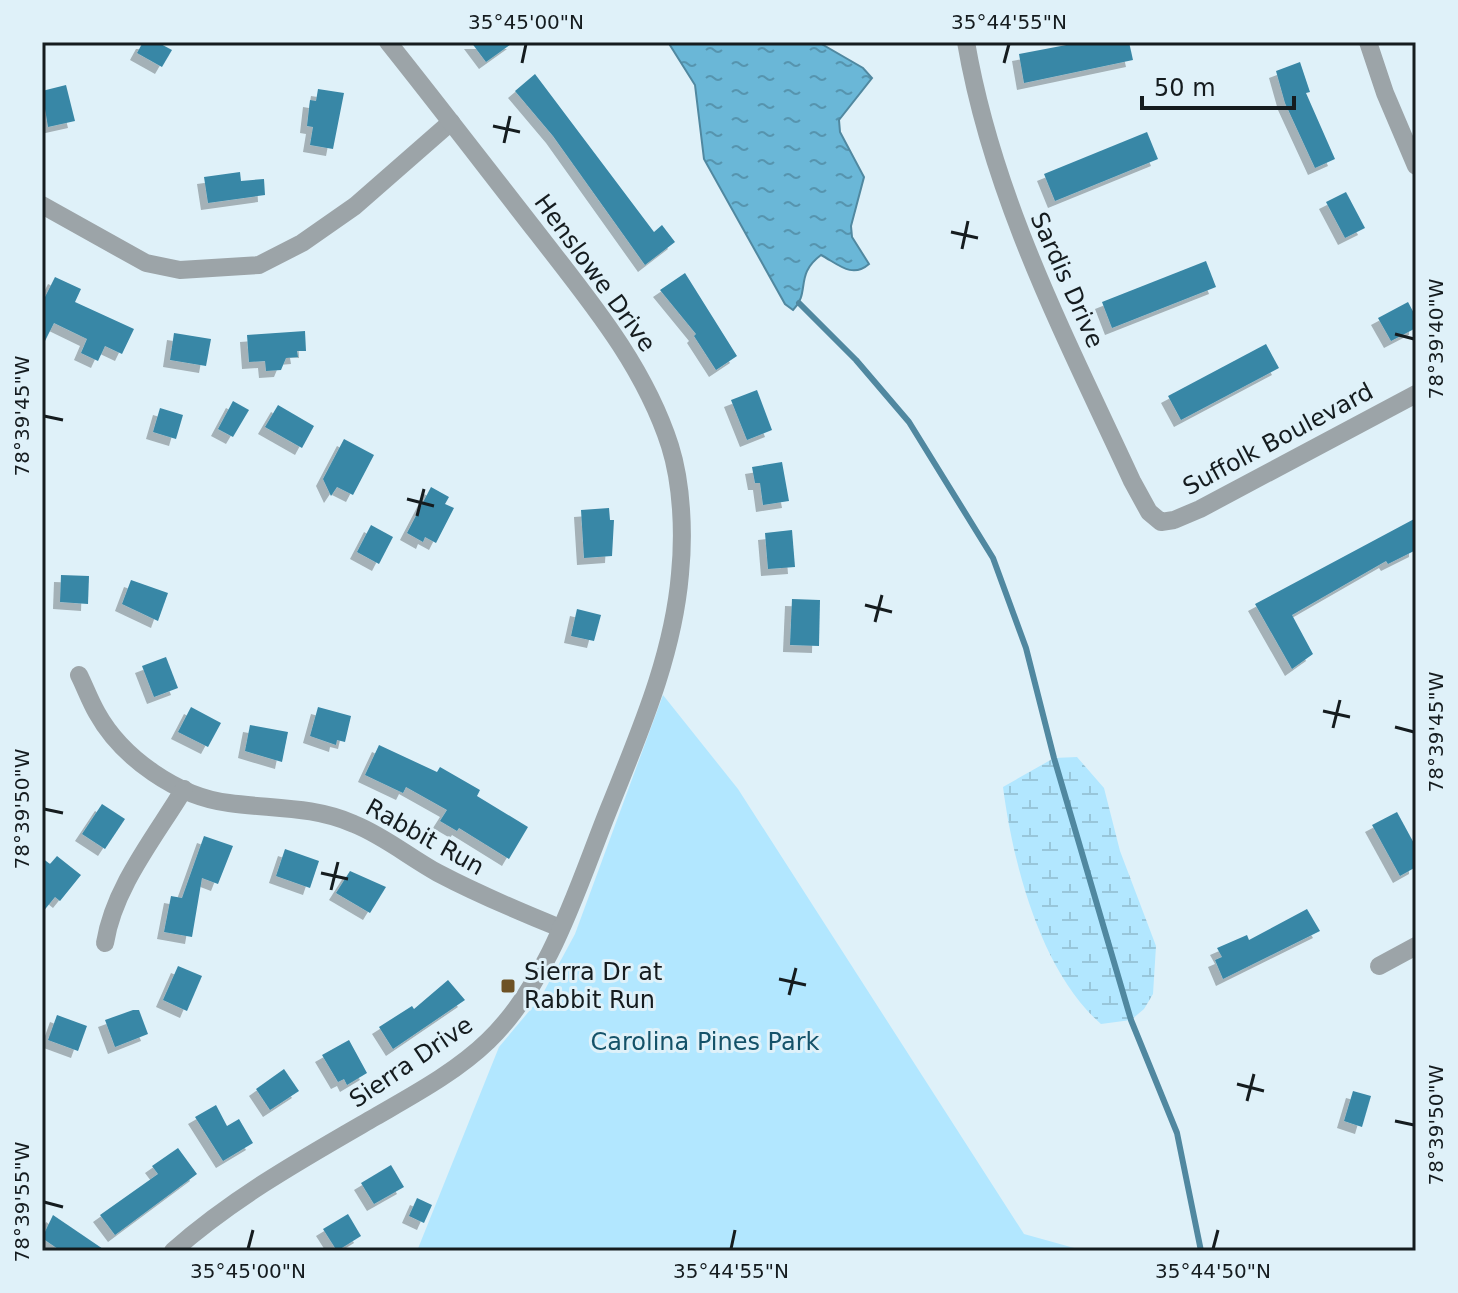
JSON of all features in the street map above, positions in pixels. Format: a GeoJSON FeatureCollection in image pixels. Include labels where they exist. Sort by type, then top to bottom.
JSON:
{"type":"FeatureCollection","features":[{"type":"Feature","properties":{"kind":"street","name":"Henslowe Drive"},"geometry":{"type":"LineString","coordinates":[[388,42],[603,319],[644,382],[672,451],[682,545],[673,619],[663,662]]}},
{"type":"Feature","properties":{"kind":"street","name":"Sardis Drive"},"geometry":{"type":"LineString","coordinates":[[966,42],[994,161],[1032,265],[1132,481],[1149,512],[1161,522]]}},
{"type":"Feature","properties":{"kind":"street"},"geometry":{"type":"LineString","coordinates":[[1368,42],[1385,93],[1416,166]]}},
{"type":"Feature","properties":{"kind":"street"},"geometry":{"type":"LineString","coordinates":[[42,205],[146,263],[180,270],[259,265],[302,243],[355,206],[451,122]]}},
{"type":"Feature","properties":{"kind":"street","name":"Suffolk Boulevard"},"geometry":{"type":"LineString","coordinates":[[1161,522],[1200,509],[1416,394]]}},
{"type":"Feature","properties":{"kind":"street","name":"Sierra Drive"},"geometry":{"type":"LineString","coordinates":[[173,1251],[252,1189],[406,1099],[488,1041],[537,975],[560,928],[648,712],[663,662]]}},
{"type":"Feature","properties":{"kind":"street","name":"Rabbit Run"},"geometry":{"type":"LineString","coordinates":[[79,675],[97,715],[122,745],[153,773],[184,789],[227,803],[301,808],[355,824],[492,901],[560,928]]}},
{"type":"Feature","properties":{"kind":"street"},"geometry":{"type":"LineString","coordinates":[[105,943],[109,920],[120,895],[184,789]]}},
{"type":"Feature","properties":{"kind":"street"},"geometry":{"type":"LineString","coordinates":[[1379,966],[1416,946]]}},
{"type":"Feature","properties":{"kind":"green space","name":"Carolina Pines Park"},"geometry":{"type":"Polygon","coordinates":[[[663,695],[738,789],[1024,1234],[1085,1251],[417,1251],[499,1047],[541,997],[575,934],[663,695]]]}},
{"type":"Feature","properties":{"kind":"green space"},"geometry":{"type":"Polygon","coordinates":[[[1077,757],[1104,788],[1120,851],[1156,946],[1153,994],[1144,1009],[1131,1020],[1101,1024],[1080,1002],[1062,976],[1033,915],[1014,849],[1003,787],[1054,758],[1077,757]]]}},
{"type":"Feature","properties":{"kind":"water"},"geometry":{"type":"Polygon","coordinates":[[[668,42],[818,42],[863,68],[872,78],[839,120],[840,132],[864,177],[851,226],[852,237],[869,264],[851,270],[821,255],[808,270],[801,297],[793,310],[785,304],[704,159],[695,85],[668,42]]]}},
{"type":"Feature","properties":{"kind":"building"},"geometry":{"type":"Polygon","coordinates":[[[143,42],[157,42],[172,50],[162,67],[137,53],[143,42]]]}},
{"type":"Feature","properties":{"kind":"building"},"geometry":{"type":"Polygon","coordinates":[[[471,42],[514,42],[486,62],[471,42]]]}},
{"type":"Feature","properties":{"kind":"building"},"geometry":{"type":"Polygon","coordinates":[[[1082,42],[1129,42],[1133,60],[1024,83],[1019,54],[1082,42]]]}},
{"type":"Feature","properties":{"kind":"building"},"geometry":{"type":"Polygon","coordinates":[[[1300,62],[1310,92],[1306,93],[1335,159],[1315,168],[1285,103],[1276,71],[1300,62]]]}},
{"type":"Feature","properties":{"kind":"building"},"geometry":{"type":"Polygon","coordinates":[[[535,74],[654,232],[662,225],[675,242],[645,265],[553,136],[515,91],[535,74]]]}},
{"type":"Feature","properties":{"kind":"building"},"geometry":{"type":"Polygon","coordinates":[[[66,85],[75,121],[48,127],[42,91],[66,85]]]}},
{"type":"Feature","properties":{"kind":"building"},"geometry":{"type":"Polygon","coordinates":[[[318,89],[344,93],[333,149],[310,145],[313,127],[307,126],[310,100],[316,101],[318,89]]]}},
{"type":"Feature","properties":{"kind":"building"},"geometry":{"type":"Polygon","coordinates":[[[1147,132],[1158,159],[1055,201],[1044,174],[1147,132]]]}},
{"type":"Feature","properties":{"kind":"building"},"geometry":{"type":"Polygon","coordinates":[[[240,172],[241,181],[264,179],[265,195],[208,203],[204,177],[240,172]]]}},
{"type":"Feature","properties":{"kind":"building"},"geometry":{"type":"Polygon","coordinates":[[[1346,192],[1365,228],[1345,238],[1326,202],[1346,192]]]}},
{"type":"Feature","properties":{"kind":"building"},"geometry":{"type":"Polygon","coordinates":[[[1206,261],[1216,287],[1112,328],[1102,302],[1206,261]]]}},
{"type":"Feature","properties":{"kind":"building"},"geometry":{"type":"Polygon","coordinates":[[[685,273],[737,356],[716,370],[694,336],[696,334],[660,290],[685,273]]]}},
{"type":"Feature","properties":{"kind":"building"},"geometry":{"type":"Polygon","coordinates":[[[55,277],[81,289],[75,302],[134,329],[122,354],[105,346],[98,361],[81,353],[87,339],[54,323],[42,347],[42,303],[55,277]]]}},
{"type":"Feature","properties":{"kind":"building"},"geometry":{"type":"Polygon","coordinates":[[[1408,302],[1416,317],[1416,328],[1391,341],[1378,318],[1408,302]]]}},
{"type":"Feature","properties":{"kind":"building"},"geometry":{"type":"Polygon","coordinates":[[[305,331],[306,351],[297,351],[298,357],[286,358],[281,370],[266,371],[265,361],[249,362],[247,335],[305,331]]]}},
{"type":"Feature","properties":{"kind":"building"},"geometry":{"type":"Polygon","coordinates":[[[174,333],[211,339],[206,366],[170,360],[174,333]]]}},
{"type":"Feature","properties":{"kind":"building"},"geometry":{"type":"Polygon","coordinates":[[[1266,344],[1279,368],[1181,420],[1168,396],[1266,344]]]}},
{"type":"Feature","properties":{"kind":"building"},"geometry":{"type":"Polygon","coordinates":[[[757,390],[772,430],[747,440],[731,400],[757,390]]]}},
{"type":"Feature","properties":{"kind":"building"},"geometry":{"type":"Polygon","coordinates":[[[233,401],[249,410],[233,437],[218,429],[233,401]]]}},
{"type":"Feature","properties":{"kind":"building"},"geometry":{"type":"Polygon","coordinates":[[[278,405],[314,426],[302,448],[265,427],[278,405]]]}},
{"type":"Feature","properties":{"kind":"building"},"geometry":{"type":"Polygon","coordinates":[[[160,408],[183,415],[176,439],[153,432],[160,408]]]}},
{"type":"Feature","properties":{"kind":"building"},"geometry":{"type":"Polygon","coordinates":[[[344,439],[374,455],[353,495],[337,487],[331,496],[323,479],[344,439]]]}},
{"type":"Feature","properties":{"kind":"building"},"geometry":{"type":"Polygon","coordinates":[[[782,462],[789,501],[763,505],[760,483],[755,483],[752,467],[782,462]]]}},
{"type":"Feature","properties":{"kind":"building"},"geometry":{"type":"Polygon","coordinates":[[[431,487],[449,497],[445,504],[454,508],[436,543],[425,537],[423,542],[407,533],[431,487]]]}},
{"type":"Feature","properties":{"kind":"building"},"geometry":{"type":"Polygon","coordinates":[[[609,508],[610,520],[614,520],[612,556],[584,558],[581,510],[609,508]]]}},
{"type":"Feature","properties":{"kind":"building"},"geometry":{"type":"Polygon","coordinates":[[[1416,518],[1416,550],[1388,564],[1386,561],[1292,615],[1313,654],[1292,669],[1255,604],[1416,518]]]}},
{"type":"Feature","properties":{"kind":"building"},"geometry":{"type":"Polygon","coordinates":[[[371,525],[393,537],[379,564],[357,552],[371,525]]]}},
{"type":"Feature","properties":{"kind":"building"},"geometry":{"type":"Polygon","coordinates":[[[792,530],[795,567],[768,569],[765,533],[792,530]]]}},
{"type":"Feature","properties":{"kind":"building"},"geometry":{"type":"Polygon","coordinates":[[[61,575],[89,576],[88,604],[60,602],[61,575]]]}},
{"type":"Feature","properties":{"kind":"building"},"geometry":{"type":"Polygon","coordinates":[[[131,580],[168,593],[158,621],[122,604],[131,580]]]}},
{"type":"Feature","properties":{"kind":"building"},"geometry":{"type":"Polygon","coordinates":[[[792,599],[820,600],[819,646],[790,645],[792,599]]]}},
{"type":"Feature","properties":{"kind":"building"},"geometry":{"type":"Polygon","coordinates":[[[577,609],[601,615],[594,641],[571,636],[577,609]]]}},
{"type":"Feature","properties":{"kind":"building"},"geometry":{"type":"Polygon","coordinates":[[[166,657],[178,688],[154,697],[142,666],[166,657]]]}},
{"type":"Feature","properties":{"kind":"building"},"geometry":{"type":"Polygon","coordinates":[[[191,707],[221,723],[208,747],[178,732],[191,707]]]}},
{"type":"Feature","properties":{"kind":"building"},"geometry":{"type":"Polygon","coordinates":[[[318,707],[351,716],[345,742],[337,740],[336,745],[310,736],[318,707]]]}},
{"type":"Feature","properties":{"kind":"building"},"geometry":{"type":"Polygon","coordinates":[[[250,725],[288,732],[282,762],[245,751],[250,725]]]}},
{"type":"Feature","properties":{"kind":"building"},"geometry":{"type":"Polygon","coordinates":[[[379,745],[437,772],[440,767],[480,790],[477,796],[528,827],[509,859],[459,828],[457,831],[440,821],[447,810],[406,787],[403,793],[365,775],[379,745]]]}},
{"type":"Feature","properties":{"kind":"building"},"geometry":{"type":"Polygon","coordinates":[[[102,804],[125,819],[105,849],[82,834],[102,804]]]}},
{"type":"Feature","properties":{"kind":"building"},"geometry":{"type":"Polygon","coordinates":[[[1397,812],[1416,847],[1416,867],[1400,876],[1372,825],[1397,812]]]}},
{"type":"Feature","properties":{"kind":"building"},"geometry":{"type":"Polygon","coordinates":[[[204,836],[233,846],[218,884],[202,878],[192,937],[164,932],[171,896],[182,898],[204,836]]]}},
{"type":"Feature","properties":{"kind":"building"},"geometry":{"type":"Polygon","coordinates":[[[285,849],[319,861],[310,888],[276,876],[285,849]]]}},
{"type":"Feature","properties":{"kind":"building"},"geometry":{"type":"Polygon","coordinates":[[[57,856],[81,875],[60,901],[55,897],[42,913],[42,858],[50,864],[57,856]]]}},
{"type":"Feature","properties":{"kind":"building"},"geometry":{"type":"Polygon","coordinates":[[[350,871],[386,887],[370,913],[336,893],[350,871]]]}},
{"type":"Feature","properties":{"kind":"building"},"geometry":{"type":"Polygon","coordinates":[[[1307,909],[1320,931],[1223,979],[1215,960],[1222,957],[1217,948],[1247,935],[1249,940],[1307,909]]]}},
{"type":"Feature","properties":{"kind":"building"},"geometry":{"type":"Polygon","coordinates":[[[178,966],[202,976],[187,1011],[163,1000],[178,966]]]}},
{"type":"Feature","properties":{"kind":"building"},"geometry":{"type":"Polygon","coordinates":[[[448,980],[465,1000],[393,1049],[379,1027],[412,1006],[414,1009],[448,980]]]}},
{"type":"Feature","properties":{"kind":"building"},"geometry":{"type":"Polygon","coordinates":[[[139,1010],[148,1034],[115,1047],[105,1020],[139,1010]]]}},
{"type":"Feature","properties":{"kind":"building"},"geometry":{"type":"Polygon","coordinates":[[[57,1015],[87,1026],[78,1051],[48,1040],[57,1015]]]}},
{"type":"Feature","properties":{"kind":"building"},"geometry":{"type":"Polygon","coordinates":[[[349,1040],[367,1073],[347,1085],[344,1079],[338,1082],[322,1055],[349,1040]]]}},
{"type":"Feature","properties":{"kind":"building"},"geometry":{"type":"Polygon","coordinates":[[[284,1069],[299,1091],[270,1110],[256,1089],[284,1069]]]}},
{"type":"Feature","properties":{"kind":"building"},"geometry":{"type":"Polygon","coordinates":[[[1353,1091],[1371,1096],[1362,1127],[1344,1121],[1353,1091]]]}},
{"type":"Feature","properties":{"kind":"building"},"geometry":{"type":"Polygon","coordinates":[[[216,1105],[227,1126],[239,1119],[253,1143],[223,1161],[195,1117],[216,1105]]]}},
{"type":"Feature","properties":{"kind":"building"},"geometry":{"type":"Polygon","coordinates":[[[178,1148],[197,1174],[115,1235],[100,1215],[158,1174],[152,1166],[178,1148]]]}},
{"type":"Feature","properties":{"kind":"building"},"geometry":{"type":"Polygon","coordinates":[[[391,1165],[404,1187],[374,1204],[361,1183],[391,1165]]]}},
{"type":"Feature","properties":{"kind":"building"},"geometry":{"type":"Polygon","coordinates":[[[417,1198],[432,1205],[424,1223],[409,1216],[417,1198]]]}},
{"type":"Feature","properties":{"kind":"building"},"geometry":{"type":"Polygon","coordinates":[[[348,1214],[361,1236],[337,1251],[323,1229],[348,1214]]]}},
{"type":"Feature","properties":{"kind":"building"},"geometry":{"type":"Polygon","coordinates":[[[53,1215],[106,1251],[61,1251],[42,1238],[53,1215]]]}},
{"type":"Feature","properties":{"kind":"waterway"},"geometry":{"type":"LineString","coordinates":[[799,303],[856,360],[909,422],[993,558],[1026,648],[1054,758],[1131,1020],[1177,1133],[1201,1251]]}},
{"type":"Feature","properties":{"kind":"place","name":"Sierra Dr at Rabbit Run"},"geometry":{"type":"Point","coordinates":[508,986]}}]}
